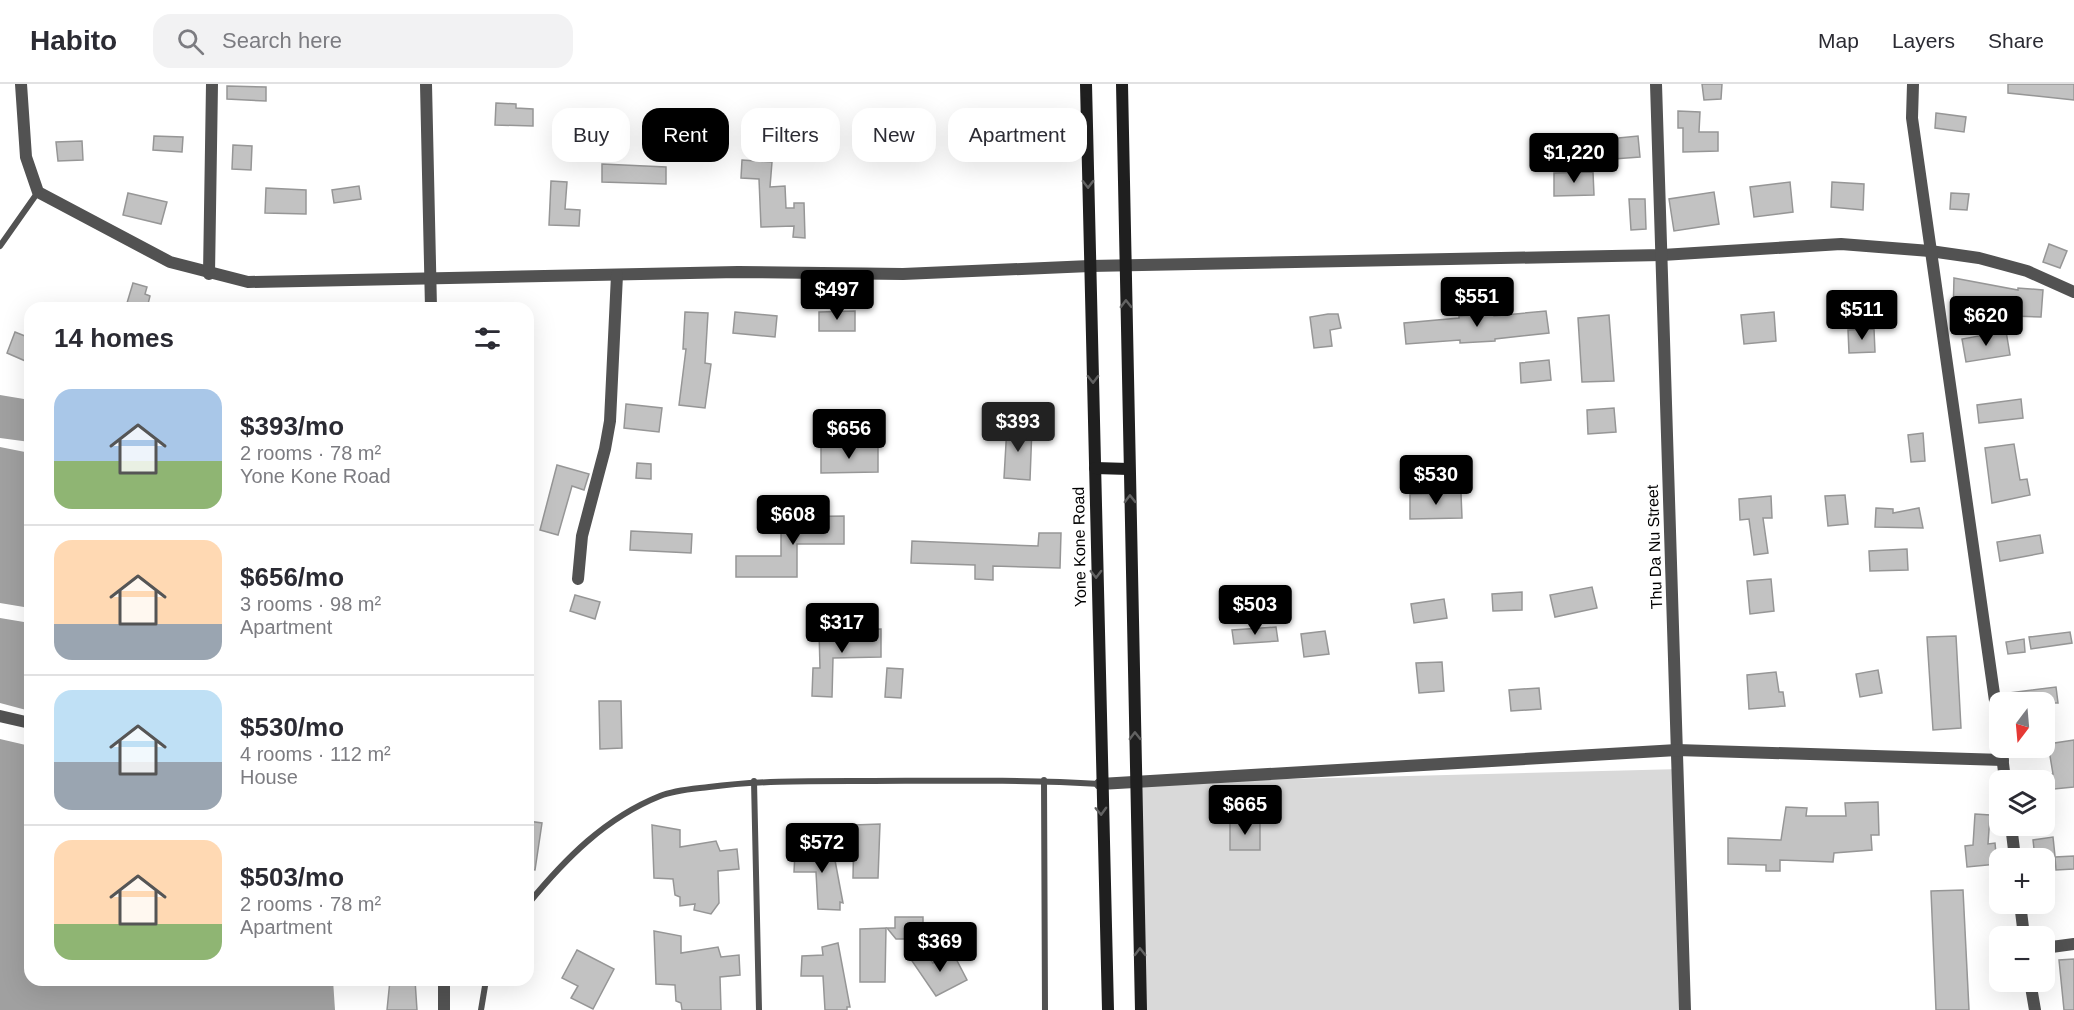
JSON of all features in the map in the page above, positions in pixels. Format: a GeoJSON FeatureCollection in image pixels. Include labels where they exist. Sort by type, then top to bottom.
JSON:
{"type":"FeatureCollection","features":[{"type":"Feature","properties":{"kind":"street"},"geometry":{"type":"LineString","coordinates":[[21,84],[26,157],[38,192],[170,262],[209,274],[248,282],[738,272],[903,274],[1125,265],[1662,255],[1841,244],[1930,251],[1979,258],[2027,271],[2074,292]]}},
{"type":"Feature","properties":{"kind":"street"},"geometry":{"type":"LineString","coordinates":[[209,274],[212,84]]}},
{"type":"Feature","properties":{"kind":"street"},"geometry":{"type":"LineString","coordinates":[[426,84],[431,302]]}},
{"type":"Feature","properties":{"kind":"street","name":"Yone Kone Road"},"geometry":{"type":"LineString","coordinates":[[1086,84],[1100,784],[1107,1010]]}},
{"type":"Feature","properties":{"kind":"street"},"geometry":{"type":"LineString","coordinates":[[1122,84],[1141,1010]]}},
{"type":"Feature","properties":{"kind":"street","name":"Thu Da Nu Street"},"geometry":{"type":"LineString","coordinates":[[1656,84],[1685,1010]]}},
{"type":"Feature","properties":{"kind":"street"},"geometry":{"type":"LineString","coordinates":[[1913,84],[1912,118],[1994,692]]}},
{"type":"Feature","properties":{"kind":"street"},"geometry":{"type":"LineString","coordinates":[[578,579],[582,536],[610,421],[616,275]]}},
{"type":"Feature","properties":{"kind":"street"},"geometry":{"type":"LineString","coordinates":[[1095,468],[1129,469]]}},
{"type":"Feature","properties":{"kind":"street"},"geometry":{"type":"LineString","coordinates":[[0,716],[24,722]]}},
{"type":"Feature","properties":{"kind":"street"},"geometry":{"type":"LineString","coordinates":[[1100,784],[1677,750],[1989,753]]}},
{"type":"Feature","properties":{"kind":"street"},"geometry":{"type":"LineString","coordinates":[[2055,947],[2074,944]]}},
{"type":"Feature","properties":{"kind":"street"},"geometry":{"type":"LineString","coordinates":[[444,986],[444,1010]]}},
{"type":"Feature","properties":{"kind":"street"},"geometry":{"type":"LineString","coordinates":[[2032,992],[2035,1010]]}},
{"type":"Feature","properties":{"kind":"lane"},"geometry":{"type":"LineString","coordinates":[[0,246],[38,192]]}},
{"type":"Feature","properties":{"kind":"lane"},"geometry":{"type":"LineString","coordinates":[[534,897],[553,873],[586,841],[626,812],[662,795],[754,781],[1044,780],[1100,784]]}},
{"type":"Feature","properties":{"kind":"lane"},"geometry":{"type":"LineString","coordinates":[[1044,780],[1045,1010]]}},
{"type":"Feature","properties":{"kind":"lane"},"geometry":{"type":"LineString","coordinates":[[754,781],[759,1010]]}},
{"type":"Feature","properties":{"kind":"lane"},"geometry":{"type":"LineString","coordinates":[[481,1010],[485,986]]}},
{"type":"Feature","properties":{"kind":"shaded area"},"geometry":{"type":"Polygon","coordinates":[[[0,395],[24,399],[24,441],[0,438],[0,395]]]}},
{"type":"Feature","properties":{"kind":"shaded area"},"geometry":{"type":"Polygon","coordinates":[[[0,447],[24,452],[24,607],[0,603],[0,447]]]}},
{"type":"Feature","properties":{"kind":"shaded area"},"geometry":{"type":"Polygon","coordinates":[[[0,618],[24,622],[24,709],[0,703],[0,618]]]}},
{"type":"Feature","properties":{"kind":"shaded area"},"geometry":{"type":"Polygon","coordinates":[[[0,739],[24,745],[24,986],[333,986],[335,1010],[0,1010],[0,739]]]}},
{"type":"Feature","properties":{"kind":"shaded area"},"geometry":{"type":"Polygon","coordinates":[[[1681,769],[1686,1010],[1141,1010],[1136,783],[1681,769]]]}},
{"type":"Feature","properties":{"kind":"building"},"geometry":{"type":"Polygon","coordinates":[[[1702,84],[1722,84],[1721,99],[1704,100],[1702,84]]]}},
{"type":"Feature","properties":{"kind":"building"},"geometry":{"type":"Polygon","coordinates":[[[2008,84],[2074,84],[2074,100],[2008,93],[2008,84]]]}},
{"type":"Feature","properties":{"kind":"building"},"geometry":{"type":"Polygon","coordinates":[[[227,86],[266,87],[266,101],[227,99],[227,86]]]}},
{"type":"Feature","properties":{"kind":"building"},"geometry":{"type":"Polygon","coordinates":[[[496,103],[516,104],[516,108],[533,109],[533,126],[495,125],[496,103]]]}},
{"type":"Feature","properties":{"kind":"building"},"geometry":{"type":"Polygon","coordinates":[[[1678,111],[1700,112],[1699,132],[1718,132],[1718,151],[1683,152],[1683,128],[1678,128],[1678,111]]]}},
{"type":"Feature","properties":{"kind":"building"},"geometry":{"type":"Polygon","coordinates":[[[1936,113],[1966,117],[1964,132],[1935,128],[1936,113]]]}},
{"type":"Feature","properties":{"kind":"building"},"geometry":{"type":"Polygon","coordinates":[[[154,136],[183,137],[182,152],[153,150],[154,136]]]}},
{"type":"Feature","properties":{"kind":"building"},"geometry":{"type":"Polygon","coordinates":[[[1638,136],[1640,157],[1600,160],[1598,140],[1638,136]]]}},
{"type":"Feature","properties":{"kind":"building"},"geometry":{"type":"Polygon","coordinates":[[[82,141],[83,160],[58,161],[56,142],[82,141]]]}},
{"type":"Feature","properties":{"kind":"building"},"geometry":{"type":"Polygon","coordinates":[[[233,145],[252,146],[251,170],[232,169],[233,145]]]}},
{"type":"Feature","properties":{"kind":"building"},"geometry":{"type":"Polygon","coordinates":[[[742,162],[772,162],[770,187],[785,186],[786,208],[794,208],[794,203],[804,203],[805,238],[793,237],[794,226],[761,227],[759,179],[741,178],[742,162]]]}},
{"type":"Feature","properties":{"kind":"building"},"geometry":{"type":"Polygon","coordinates":[[[602,164],[666,167],[666,184],[602,182],[602,164]]]}},
{"type":"Feature","properties":{"kind":"building"},"geometry":{"type":"Polygon","coordinates":[[[1593,172],[1594,195],[1554,196],[1554,173],[1593,172]]]}},
{"type":"Feature","properties":{"kind":"building"},"geometry":{"type":"Polygon","coordinates":[[[551,181],[567,182],[565,209],[580,210],[579,226],[549,225],[551,181]]]}},
{"type":"Feature","properties":{"kind":"building"},"geometry":{"type":"Polygon","coordinates":[[[1790,182],[1793,212],[1754,217],[1750,187],[1790,182]]]}},
{"type":"Feature","properties":{"kind":"building"},"geometry":{"type":"Polygon","coordinates":[[[1832,182],[1864,184],[1863,210],[1831,207],[1832,182]]]}},
{"type":"Feature","properties":{"kind":"building"},"geometry":{"type":"Polygon","coordinates":[[[359,186],[361,199],[334,203],[332,190],[359,186]]]}},
{"type":"Feature","properties":{"kind":"building"},"geometry":{"type":"Polygon","coordinates":[[[266,188],[306,190],[306,214],[265,213],[266,188]]]}},
{"type":"Feature","properties":{"kind":"building"},"geometry":{"type":"Polygon","coordinates":[[[1714,192],[1719,224],[1674,231],[1669,199],[1714,192]]]}},
{"type":"Feature","properties":{"kind":"building"},"geometry":{"type":"Polygon","coordinates":[[[128,193],[167,202],[161,224],[123,215],[128,193]]]}},
{"type":"Feature","properties":{"kind":"building"},"geometry":{"type":"Polygon","coordinates":[[[1951,193],[1969,194],[1967,210],[1950,209],[1951,193]]]}},
{"type":"Feature","properties":{"kind":"building"},"geometry":{"type":"Polygon","coordinates":[[[1629,199],[1645,199],[1646,229],[1631,230],[1629,199]]]}},
{"type":"Feature","properties":{"kind":"building"},"geometry":{"type":"Polygon","coordinates":[[[2049,244],[2067,251],[2060,268],[2043,262],[2049,244]]]}},
{"type":"Feature","properties":{"kind":"building"},"geometry":{"type":"Polygon","coordinates":[[[1954,278],[2018,290],[2018,288],[2043,290],[2041,317],[1953,314],[1954,278]]]}},
{"type":"Feature","properties":{"kind":"building"},"geometry":{"type":"Polygon","coordinates":[[[133,283],[147,287],[145,294],[150,296],[148,302],[127,302],[133,283]]]}},
{"type":"Feature","properties":{"kind":"building"},"geometry":{"type":"Polygon","coordinates":[[[855,311],[855,331],[819,331],[819,312],[855,311]]]}},
{"type":"Feature","properties":{"kind":"building"},"geometry":{"type":"Polygon","coordinates":[[[1546,311],[1549,333],[1495,339],[1495,341],[1460,343],[1460,340],[1406,344],[1404,323],[1459,318],[1459,316],[1493,314],[1494,316],[1546,311]]]}},
{"type":"Feature","properties":{"kind":"building"},"geometry":{"type":"Polygon","coordinates":[[[685,312],[708,313],[705,363],[711,364],[705,408],[679,405],[686,349],[683,349],[685,312]]]}},
{"type":"Feature","properties":{"kind":"building"},"geometry":{"type":"Polygon","coordinates":[[[735,312],[777,316],[775,337],[733,333],[735,312]]]}},
{"type":"Feature","properties":{"kind":"building"},"geometry":{"type":"Polygon","coordinates":[[[1774,312],[1776,341],[1744,344],[1741,315],[1774,312]]]}},
{"type":"Feature","properties":{"kind":"building"},"geometry":{"type":"Polygon","coordinates":[[[1338,314],[1341,328],[1330,330],[1332,346],[1314,348],[1310,317],[1338,314]]]}},
{"type":"Feature","properties":{"kind":"building"},"geometry":{"type":"Polygon","coordinates":[[[1609,315],[1614,381],[1582,382],[1578,318],[1609,315]]]}},
{"type":"Feature","properties":{"kind":"building"},"geometry":{"type":"Polygon","coordinates":[[[1874,329],[1875,352],[1849,353],[1848,330],[1874,329]]]}},
{"type":"Feature","properties":{"kind":"building"},"geometry":{"type":"Polygon","coordinates":[[[2006,331],[2010,355],[1966,362],[1962,339],[2006,331]]]}},
{"type":"Feature","properties":{"kind":"building"},"geometry":{"type":"Polygon","coordinates":[[[15,332],[24,336],[24,360],[7,353],[15,332]]]}},
{"type":"Feature","properties":{"kind":"building"},"geometry":{"type":"Polygon","coordinates":[[[1549,360],[1551,380],[1521,383],[1520,363],[1549,360]]]}},
{"type":"Feature","properties":{"kind":"building"},"geometry":{"type":"Polygon","coordinates":[[[2021,399],[2023,418],[1979,423],[1977,405],[2021,399]]]}},
{"type":"Feature","properties":{"kind":"building"},"geometry":{"type":"Polygon","coordinates":[[[626,404],[662,408],[659,432],[624,428],[626,404]]]}},
{"type":"Feature","properties":{"kind":"building"},"geometry":{"type":"Polygon","coordinates":[[[1614,408],[1616,432],[1588,434],[1587,410],[1614,408]]]}},
{"type":"Feature","properties":{"kind":"building"},"geometry":{"type":"Polygon","coordinates":[[[1007,426],[1032,427],[1030,480],[1004,478],[1007,426]]]}},
{"type":"Feature","properties":{"kind":"building"},"geometry":{"type":"Polygon","coordinates":[[[1923,433],[1925,461],[1911,462],[1908,435],[1923,433]]]}},
{"type":"Feature","properties":{"kind":"building"},"geometry":{"type":"Polygon","coordinates":[[[2014,444],[2020,480],[2027,479],[2030,495],[1992,503],[1985,448],[2014,444]]]}},
{"type":"Feature","properties":{"kind":"building"},"geometry":{"type":"Polygon","coordinates":[[[821,447],[878,447],[878,472],[821,473],[821,447]]]}},
{"type":"Feature","properties":{"kind":"building"},"geometry":{"type":"Polygon","coordinates":[[[637,463],[651,464],[651,479],[636,478],[637,463]]]}},
{"type":"Feature","properties":{"kind":"building"},"geometry":{"type":"Polygon","coordinates":[[[557,465],[589,474],[584,490],[572,486],[558,535],[540,530],[557,465]]]}},
{"type":"Feature","properties":{"kind":"building"},"geometry":{"type":"Polygon","coordinates":[[[1461,493],[1462,518],[1410,519],[1410,494],[1461,493]]]}},
{"type":"Feature","properties":{"kind":"building"},"geometry":{"type":"Polygon","coordinates":[[[1845,495],[1848,524],[1828,526],[1825,496],[1845,495]]]}},
{"type":"Feature","properties":{"kind":"building"},"geometry":{"type":"Polygon","coordinates":[[[1771,496],[1772,518],[1763,518],[1768,553],[1754,555],[1749,519],[1740,520],[1739,499],[1771,496]]]}},
{"type":"Feature","properties":{"kind":"building"},"geometry":{"type":"Polygon","coordinates":[[[1876,508],[1893,509],[1893,513],[1919,508],[1923,528],[1875,527],[1876,508]]]}},
{"type":"Feature","properties":{"kind":"building"},"geometry":{"type":"Polygon","coordinates":[[[844,516],[844,544],[797,544],[797,577],[736,577],[736,556],[781,556],[781,517],[844,516]]]}},
{"type":"Feature","properties":{"kind":"building"},"geometry":{"type":"Polygon","coordinates":[[[631,531],[692,534],[691,553],[630,550],[631,531]]]}},
{"type":"Feature","properties":{"kind":"building"},"geometry":{"type":"Polygon","coordinates":[[[1039,533],[1061,533],[1060,568],[993,566],[993,580],[975,579],[975,565],[911,563],[912,541],[1038,546],[1039,533]]]}},
{"type":"Feature","properties":{"kind":"building"},"geometry":{"type":"Polygon","coordinates":[[[2040,535],[2043,553],[2000,561],[1997,542],[2040,535]]]}},
{"type":"Feature","properties":{"kind":"building"},"geometry":{"type":"Polygon","coordinates":[[[1907,549],[1908,570],[1870,571],[1869,551],[1907,549]]]}},
{"type":"Feature","properties":{"kind":"building"},"geometry":{"type":"Polygon","coordinates":[[[1771,579],[1774,611],[1750,614],[1747,581],[1771,579]]]}},
{"type":"Feature","properties":{"kind":"building"},"geometry":{"type":"Polygon","coordinates":[[[1592,587],[1597,608],[1555,617],[1550,595],[1592,587]]]}},
{"type":"Feature","properties":{"kind":"building"},"geometry":{"type":"Polygon","coordinates":[[[1522,592],[1522,610],[1493,611],[1492,594],[1522,592]]]}},
{"type":"Feature","properties":{"kind":"building"},"geometry":{"type":"Polygon","coordinates":[[[575,595],[600,602],[595,619],[570,611],[575,595]]]}},
{"type":"Feature","properties":{"kind":"building"},"geometry":{"type":"Polygon","coordinates":[[[1444,599],[1447,618],[1414,623],[1411,604],[1444,599]]]}},
{"type":"Feature","properties":{"kind":"building"},"geometry":{"type":"Polygon","coordinates":[[[1276,627],[1278,641],[1234,644],[1232,630],[1276,627]]]}},
{"type":"Feature","properties":{"kind":"building"},"geometry":{"type":"Polygon","coordinates":[[[881,629],[881,657],[833,658],[832,697],[812,696],[813,668],[820,668],[819,630],[881,629]]]}},
{"type":"Feature","properties":{"kind":"building"},"geometry":{"type":"Polygon","coordinates":[[[1325,631],[1329,654],[1304,657],[1301,634],[1325,631]]]}},
{"type":"Feature","properties":{"kind":"building"},"geometry":{"type":"Polygon","coordinates":[[[2070,632],[2072,643],[2031,649],[2029,637],[2070,632]]]}},
{"type":"Feature","properties":{"kind":"building"},"geometry":{"type":"Polygon","coordinates":[[[1956,636],[1961,728],[1933,730],[1927,637],[1956,636]]]}},
{"type":"Feature","properties":{"kind":"building"},"geometry":{"type":"Polygon","coordinates":[[[2024,639],[2025,652],[2008,654],[2006,642],[2024,639]]]}},
{"type":"Feature","properties":{"kind":"building"},"geometry":{"type":"Polygon","coordinates":[[[1442,662],[1444,691],[1419,693],[1416,663],[1442,662]]]}},
{"type":"Feature","properties":{"kind":"building"},"geometry":{"type":"Polygon","coordinates":[[[887,668],[903,669],[901,698],[885,697],[887,668]]]}},
{"type":"Feature","properties":{"kind":"building"},"geometry":{"type":"Polygon","coordinates":[[[1878,670],[1882,693],[1860,697],[1856,674],[1878,670]]]}},
{"type":"Feature","properties":{"kind":"building"},"geometry":{"type":"Polygon","coordinates":[[[1776,672],[1779,692],[1783,692],[1785,706],[1749,709],[1747,675],[1776,672]]]}},
{"type":"Feature","properties":{"kind":"building"},"geometry":{"type":"Polygon","coordinates":[[[2056,687],[2058,703],[2055,703],[2055,692],[2017,692],[2056,687]]]}},
{"type":"Feature","properties":{"kind":"building"},"geometry":{"type":"Polygon","coordinates":[[[1539,688],[1541,709],[1511,711],[1509,690],[1539,688]]]}},
{"type":"Feature","properties":{"kind":"building"},"geometry":{"type":"Polygon","coordinates":[[[599,701],[621,701],[622,748],[600,749],[599,701]]]}},
{"type":"Feature","properties":{"kind":"building"},"geometry":{"type":"Polygon","coordinates":[[[2074,740],[2074,787],[2055,789],[2055,770],[2052,770],[2050,758],[2055,758],[2055,743],[2074,740]]]}},
{"type":"Feature","properties":{"kind":"building"},"geometry":{"type":"Polygon","coordinates":[[[1878,802],[1879,835],[1871,835],[1872,850],[1834,853],[1833,862],[1780,860],[1780,871],[1766,871],[1766,865],[1728,864],[1728,838],[1781,840],[1786,807],[1807,808],[1806,816],[1846,816],[1845,803],[1878,802]]]}},
{"type":"Feature","properties":{"kind":"building"},"geometry":{"type":"Polygon","coordinates":[[[1975,814],[1989,815],[1988,844],[1995,843],[1995,848],[1989,848],[1989,865],[1967,867],[1965,846],[1973,845],[1975,814]]]}},
{"type":"Feature","properties":{"kind":"building"},"geometry":{"type":"Polygon","coordinates":[[[1230,821],[1260,821],[1260,850],[1230,850],[1230,821]]]}},
{"type":"Feature","properties":{"kind":"building"},"geometry":{"type":"Polygon","coordinates":[[[534,822],[542,823],[534,870],[534,822]]]}},
{"type":"Feature","properties":{"kind":"building"},"geometry":{"type":"Polygon","coordinates":[[[880,824],[878,878],[853,878],[854,825],[880,824]]]}},
{"type":"Feature","properties":{"kind":"building"},"geometry":{"type":"Polygon","coordinates":[[[652,825],[680,830],[680,847],[716,841],[720,851],[737,849],[739,869],[718,871],[719,903],[711,914],[694,910],[695,904],[680,906],[680,897],[675,895],[673,879],[654,878],[652,825]]]}},
{"type":"Feature","properties":{"kind":"building"},"geometry":{"type":"Polygon","coordinates":[[[2053,837],[2054,848],[2034,848],[2033,840],[2053,837]]]}},
{"type":"Feature","properties":{"kind":"building"},"geometry":{"type":"Polygon","coordinates":[[[831,839],[843,903],[840,902],[840,910],[818,909],[816,872],[794,872],[795,852],[816,851],[815,843],[831,839]]]}},
{"type":"Feature","properties":{"kind":"building"},"geometry":{"type":"Polygon","coordinates":[[[2074,856],[2074,869],[2056,870],[2055,857],[2074,856]]]}},
{"type":"Feature","properties":{"kind":"building"},"geometry":{"type":"Polygon","coordinates":[[[1963,890],[1969,1010],[1936,1010],[1931,891],[1963,890]]]}},
{"type":"Feature","properties":{"kind":"building"},"geometry":{"type":"Polygon","coordinates":[[[895,917],[923,917],[923,939],[896,939],[887,928],[895,928],[895,917]]]}},
{"type":"Feature","properties":{"kind":"building"},"geometry":{"type":"Polygon","coordinates":[[[886,928],[885,982],[860,982],[860,929],[886,928]]]}},
{"type":"Feature","properties":{"kind":"building"},"geometry":{"type":"Polygon","coordinates":[[[654,931],[681,936],[681,953],[718,947],[721,957],[739,955],[740,975],[720,977],[721,1010],[682,1010],[681,1003],[676,1001],[675,985],[656,984],[654,931]]]}},
{"type":"Feature","properties":{"kind":"building"},"geometry":{"type":"Polygon","coordinates":[[[838,943],[850,1007],[847,1007],[847,1010],[825,1010],[823,976],[801,976],[802,956],[823,955],[822,947],[838,943]]]}},
{"type":"Feature","properties":{"kind":"building"},"geometry":{"type":"Polygon","coordinates":[[[577,950],[614,969],[593,1009],[571,998],[578,986],[562,978],[577,950]]]}},
{"type":"Feature","properties":{"kind":"building"},"geometry":{"type":"Polygon","coordinates":[[[924,951],[933,963],[953,953],[967,980],[936,996],[912,961],[924,951]]]}},
{"type":"Feature","properties":{"kind":"building"},"geometry":{"type":"Polygon","coordinates":[[[2074,959],[2074,1010],[2064,1010],[2059,960],[2074,959]]]}},
{"type":"Feature","properties":{"kind":"building"},"geometry":{"type":"Polygon","coordinates":[[[389,986],[415,986],[417,1010],[387,1010],[389,986]]]}}]}
